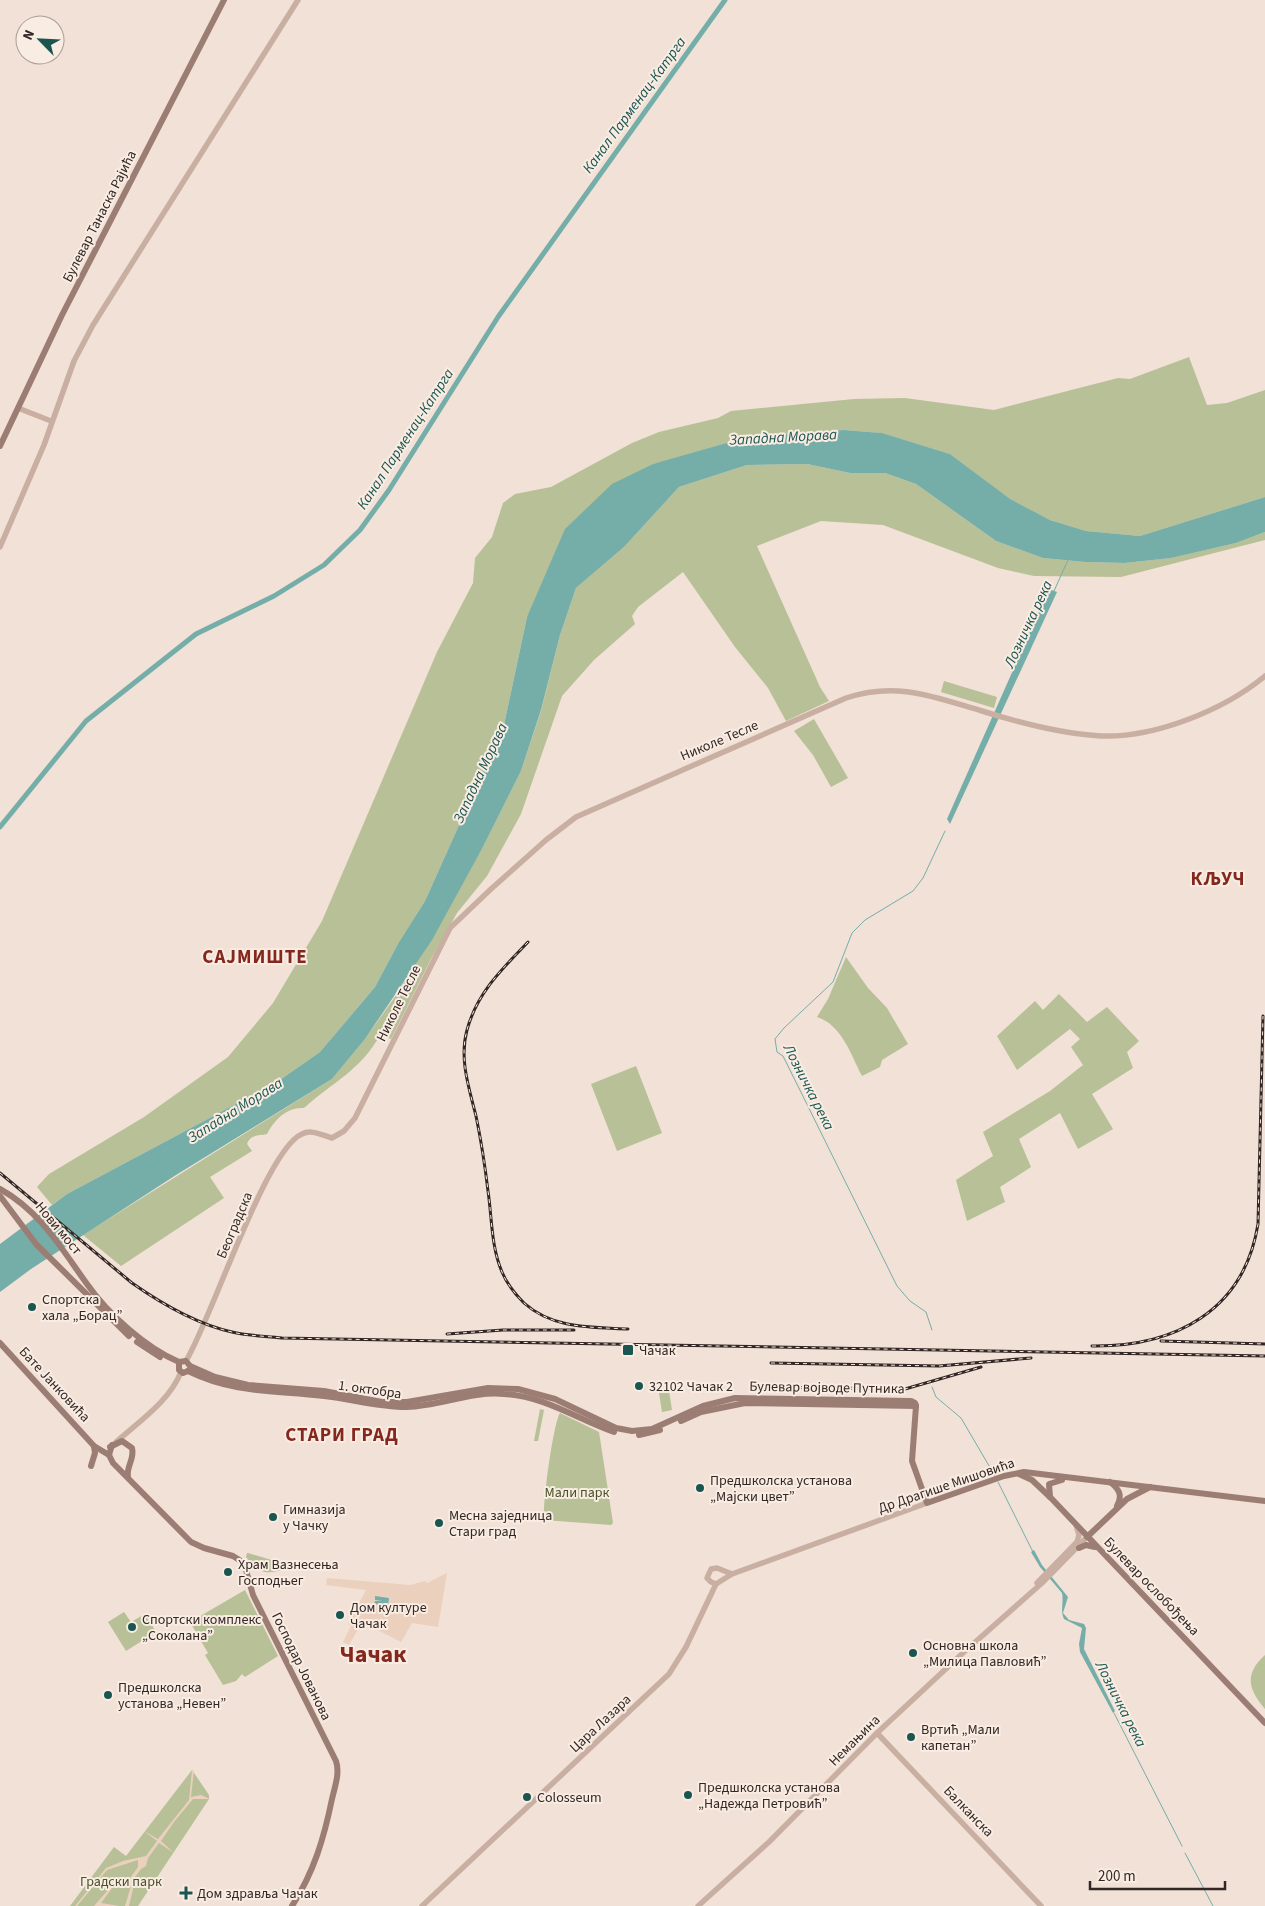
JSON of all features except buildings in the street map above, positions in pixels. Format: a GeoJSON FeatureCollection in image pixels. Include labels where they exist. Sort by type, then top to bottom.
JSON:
{"type":"FeatureCollection","features":[{"type":"Feature","properties":{"kind":"main road","name":"Булевар Танаска Рајића"},"geometry":{"type":"LineString","coordinates":[[0,446],[62,315],[224,0]]}},
{"type":"Feature","properties":{"kind":"main road","name":"Нови мост"},"geometry":{"type":"LineString","coordinates":[[1,1193],[36,1244],[86,1288]]}},
{"type":"Feature","properties":{"kind":"main road","name":"Нови мост"},"geometry":{"type":"LineString","coordinates":[[1,1193],[16,1199],[45,1226],[86,1288]]}},
{"type":"Feature","properties":{"kind":"main road"},"geometry":{"type":"LineString","coordinates":[[86,1288],[137,1338],[186,1368]]}},
{"type":"Feature","properties":{"kind":"main road","name":"Бате Јанковића"},"geometry":{"type":"LineString","coordinates":[[0,1342],[92,1443],[109,1455]]}},
{"type":"Feature","properties":{"kind":"main road"},"geometry":{"type":"LineString","coordinates":[[178,1364],[186,1368]]}},
{"type":"Feature","properties":{"kind":"main road","name":"1. октобра"},"geometry":{"type":"LineString","coordinates":[[186,1368],[248,1385],[324,1391],[382,1402],[407,1402],[488,1388],[518,1389],[555,1400],[604,1426]]}},
{"type":"Feature","properties":{"kind":"main road","name":"Булевар војводе Путника"},"geometry":{"type":"LineString","coordinates":[[604,1426],[634,1435],[648,1435],[701,1412],[745,1403],[916,1406],[912,1461],[927,1503]]}},
{"type":"Feature","properties":{"kind":"main road"},"geometry":{"type":"LineString","coordinates":[[122,1441],[128,1444],[133,1454],[127,1471],[130,1480],[109,1455],[113,1444],[122,1441]]}},
{"type":"Feature","properties":{"kind":"main road"},"geometry":{"type":"LineString","coordinates":[[91,1466],[94,1457],[92,1443]]}},
{"type":"Feature","properties":{"kind":"main road","name":"Бате Јанковића"},"geometry":{"type":"LineString","coordinates":[[92,1443],[104,1448],[113,1444]]}},
{"type":"Feature","properties":{"kind":"main road"},"geometry":{"type":"LineString","coordinates":[[116,1465],[124,1466],[130,1462]]}},
{"type":"Feature","properties":{"kind":"main road","name":"Др Драгише Мишовића"},"geometry":{"type":"LineString","coordinates":[[927,1503],[996,1479],[1024,1472],[1067,1479],[1150,1486],[1265,1501]]}},
{"type":"Feature","properties":{"kind":"main road","name":"Булевар ослобођења"},"geometry":{"type":"LineString","coordinates":[[1016,1474],[1032,1480],[1051,1498],[1265,1723]]}},
{"type":"Feature","properties":{"kind":"main road"},"geometry":{"type":"LineString","coordinates":[[1051,1498],[1048,1492],[1049,1484],[1067,1479]]}},
{"type":"Feature","properties":{"kind":"main road","name":"Господар Јованова"},"geometry":{"type":"LineString","coordinates":[[130,1480],[192,1542],[242,1561],[248,1572],[249,1584],[253,1595],[335,1758],[337,1775],[323,1843],[306,1883],[292,1906]]}},
{"type":"Feature","properties":{"kind":"main road"},"geometry":{"type":"LineString","coordinates":[[1110,1482],[1120,1495],[1114,1511]]}},
{"type":"Feature","properties":{"kind":"main road","name":"Немањина"},"geometry":{"type":"LineString","coordinates":[[1087,1537],[1133,1494],[1150,1486]]}},
{"type":"Feature","properties":{"kind":"main road"},"geometry":{"type":"LineString","coordinates":[[1078,1527],[1098,1527],[1095,1535],[1099,1548]]}},
{"type":"Feature","properties":{"kind":"main road"},"geometry":{"type":"LineString","coordinates":[[1079,1548],[1088,1545],[1099,1548]]}},
{"type":"Feature","properties":{"kind":"street"},"geometry":{"type":"LineString","coordinates":[[0,547],[31,477],[74,361],[93,325],[298,0]]}},
{"type":"Feature","properties":{"kind":"street"},"geometry":{"type":"LineString","coordinates":[[18,408],[51,421]]}},
{"type":"Feature","properties":{"kind":"street","name":"Николе Тесле"},"geometry":{"type":"LineString","coordinates":[[332,1138],[344,1131],[355,1118],[450,928],[490,888],[576,817],[613,799],[858,694],[885,689],[908,690],[989,714],[1068,732],[1119,735],[1166,726],[1207,712],[1233,699],[1265,676]]}},
{"type":"Feature","properties":{"kind":"street","name":"Београдска"},"geometry":{"type":"LineString","coordinates":[[186,1368],[272,1168],[288,1147],[302,1134],[311,1132],[332,1138]]}},
{"type":"Feature","properties":{"kind":"street"},"geometry":{"type":"LineString","coordinates":[[113,1444],[166,1396],[186,1368]]}},
{"type":"Feature","properties":{"kind":"street"},"geometry":{"type":"LineString","coordinates":[[128,1444],[127,1435],[130,1430]]}},
{"type":"Feature","properties":{"kind":"street","name":"Др Драгише Мишовића"},"geometry":{"type":"LineString","coordinates":[[722,1580],[732,1574],[927,1503]]}},
{"type":"Feature","properties":{"kind":"street","name":"Немањина"},"geometry":{"type":"LineString","coordinates":[[1028,1594],[1077,1542],[1079,1535],[1078,1527]]}},
{"type":"Feature","properties":{"kind":"street","name":"Немањина"},"geometry":{"type":"LineString","coordinates":[[698,1906],[781,1831],[877,1734],[1079,1548],[1087,1537]]}},
{"type":"Feature","properties":{"kind":"street"},"geometry":{"type":"LineString","coordinates":[[722,1570],[722,1580],[716,1584],[709,1580],[708,1573],[713,1568],[722,1570],[732,1574]]}},
{"type":"Feature","properties":{"kind":"street","name":"Цара Лазара"},"geometry":{"type":"LineString","coordinates":[[422,1906],[669,1674],[686,1647],[716,1584]]}},
{"type":"Feature","properties":{"kind":"street","name":"Балканска"},"geometry":{"type":"LineString","coordinates":[[877,1734],[1041,1906]]}},
{"type":"Feature","properties":{"kind":"green space"},"geometry":{"type":"Polygon","coordinates":[[[1189,357],[1207,405],[1227,403],[1265,390],[1265,497],[1140,536],[1086,531],[1050,520],[1009,499],[950,454],[881,433],[844,430],[653,464],[527,617],[504,725],[425,901],[399,942],[375,987],[320,1052],[277,1082],[67,1194],[52,1205],[37,1187],[49,1174],[144,1117],[228,1057],[273,1003],[322,921],[437,652],[473,583],[475,558],[492,537],[503,503],[515,494],[551,487],[632,443],[659,432],[718,418],[731,411],[854,399],[905,398],[994,410],[1118,378],[1130,379],[1189,357]]]}},
{"type":"Feature","properties":{"kind":"green space"},"geometry":{"type":"Polygon","coordinates":[[[807,464],[850,473],[885,473],[916,484],[996,541],[1043,558],[1125,563],[1170,558],[1236,543],[1265,532],[1265,540],[1121,577],[1034,576],[998,568],[883,525],[821,521],[757,546],[820,687],[829,701],[786,721],[768,688],[735,647],[683,572],[638,607],[632,616],[635,624],[594,660],[562,696],[521,814],[487,876],[457,913],[431,959],[391,1039],[380,1035],[364,1058],[346,1075],[304,1108],[298,1108],[282,1115],[267,1134],[251,1138],[247,1144],[252,1151],[210,1177],[224,1198],[121,1266],[83,1235],[332,1079],[365,1039],[397,994],[484,845],[521,771],[541,711],[560,635],[576,588],[624,547],[679,487],[747,465],[807,464]]]}},
{"type":"Feature","properties":{"kind":"green space"},"geometry":{"type":"Polygon","coordinates":[[[944,681],[997,697],[994,708],[941,692],[944,681]]]}},
{"type":"Feature","properties":{"kind":"green space"},"geometry":{"type":"Polygon","coordinates":[[[814,719],[848,778],[831,787],[813,755],[794,731],[814,719]]]}},
{"type":"Feature","properties":{"kind":"green space"},"geometry":{"type":"Polygon","coordinates":[[[846,957],[868,988],[887,1008],[908,1044],[882,1060],[880,1067],[862,1076],[850,1050],[839,1034],[826,1021],[817,1017],[828,999],[846,957]]]}},
{"type":"Feature","properties":{"kind":"green space"},"geometry":{"type":"Polygon","coordinates":[[[1059,994],[1087,1022],[1107,1007],[1139,1041],[1127,1052],[1133,1068],[1092,1094],[1113,1129],[1078,1149],[1060,1113],[1019,1139],[1031,1167],[1000,1187],[1005,1202],[967,1221],[956,1180],[993,1156],[983,1132],[1050,1091],[1083,1065],[1071,1047],[1080,1039],[1070,1029],[1017,1070],[997,1036],[1035,1001],[1043,1010],[1059,994]]]}},
{"type":"Feature","properties":{"kind":"green space"},"geometry":{"type":"Polygon","coordinates":[[[636,1066],[662,1133],[617,1151],[591,1084],[636,1066]]]}},
{"type":"Feature","properties":{"kind":"green space"},"geometry":{"type":"Polygon","coordinates":[[[669,1391],[672,1410],[662,1412],[659,1393],[669,1391]]]}},
{"type":"Feature","properties":{"kind":"green space"},"geometry":{"type":"Polygon","coordinates":[[[540,1409],[544,1410],[538,1441],[534,1441],[540,1409]]]}},
{"type":"Feature","properties":{"kind":"green space","name":"Мали парк"},"geometry":{"type":"Polygon","coordinates":[[[560,1413],[599,1432],[613,1523],[611,1525],[544,1520],[549,1465],[554,1432],[560,1413]]]}},
{"type":"Feature","properties":{"kind":"green space"},"geometry":{"type":"Polygon","coordinates":[[[247,1553],[298,1568],[264,1572],[253,1565],[246,1557],[247,1553]]]}},
{"type":"Feature","properties":{"kind":"green space"},"geometry":{"type":"Polygon","coordinates":[[[245,1590],[278,1656],[245,1677],[242,1674],[236,1681],[223,1685],[205,1655],[208,1653],[190,1622],[245,1590]]]}},
{"type":"Feature","properties":{"kind":"green space","name":"Спортски комплекс „Соколана”"},"geometry":{"type":"Polygon","coordinates":[[[124,1612],[131,1622],[145,1614],[156,1632],[126,1651],[108,1622],[124,1612]]]}},
{"type":"Feature","properties":{"kind":"green space"},"geometry":{"type":"Polygon","coordinates":[[[1265,1655],[1265,1709],[1252,1688],[1251,1675],[1258,1662],[1265,1655]]]}},
{"type":"Feature","properties":{"kind":"green space","name":"Градски парк"},"geometry":{"type":"Polygon","coordinates":[[[192,1770],[209,1795],[209,1799],[138,1906],[70,1906],[114,1847],[126,1856],[192,1770]]]}},
{"type":"Feature","properties":{"kind":"shaded area"},"geometry":{"type":"Polygon","coordinates":[[[447,1573],[438,1627],[412,1623],[401,1642],[364,1623],[361,1624],[349,1645],[343,1642],[351,1626],[348,1624],[366,1590],[326,1585],[327,1578],[410,1585],[425,1581],[427,1583],[447,1573]]]}},
{"type":"Feature","properties":{"kind":"shaded area"},"geometry":{"type":"Polygon","coordinates":[[[192,1770],[194,1770],[191,1797],[201,1795],[210,1799],[193,1799],[174,1822],[161,1841],[174,1853],[159,1843],[148,1858],[146,1866],[141,1869],[132,1881],[133,1889],[129,1906],[125,1906],[131,1886],[127,1882],[122,1882],[113,1887],[101,1903],[120,1906],[94,1906],[115,1882],[130,1878],[138,1867],[138,1860],[107,1870],[75,1906],[106,1868],[123,1861],[146,1856],[157,1841],[144,1831],[158,1839],[189,1800],[192,1770]]]}},
{"type":"Feature","properties":{"kind":"water","name":"Западна Морава"},"geometry":{"type":"Polygon","coordinates":[[[844,430],[882,433],[950,454],[1010,499],[1050,520],[1086,531],[1140,536],[1265,497],[1265,532],[1236,543],[1171,558],[1125,563],[1085,562],[1043,558],[996,541],[916,484],[885,473],[850,473],[807,464],[747,465],[679,487],[624,547],[576,588],[560,635],[541,710],[521,771],[484,845],[432,940],[365,1039],[332,1079],[176,1175],[31,1269],[0,1292],[0,1244],[67,1194],[277,1082],[320,1052],[375,987],[399,942],[425,901],[504,725],[527,617],[565,529],[612,484],[653,464],[748,437],[844,430]]]}},
{"type":"Feature","properties":{"kind":"water"},"geometry":{"type":"Polygon","coordinates":[[[1049,589],[1057,592],[950,824],[947,819],[1049,589]]]}},
{"type":"Feature","properties":{"kind":"water"},"geometry":{"type":"Polygon","coordinates":[[[1034,1550],[1042,1565],[1068,1597],[1063,1613],[1069,1620],[1084,1624],[1086,1628],[1084,1649],[1115,1711],[1113,1713],[1080,1652],[1079,1644],[1082,1628],[1064,1619],[1062,1612],[1062,1593],[1040,1567],[1031,1552],[1034,1550]]]}},
{"type":"Feature","properties":{"kind":"water"},"geometry":{"type":"Polygon","coordinates":[[[375,1596],[389,1598],[388,1606],[374,1604],[375,1601],[382,1601],[375,1600],[375,1596]]]}},
{"type":"Feature","properties":{"kind":"waterway","name":"Канал Парменац-Катрга"},"geometry":{"type":"LineString","coordinates":[[0,827],[86,721],[196,634],[274,596],[324,565],[360,530],[389,490],[498,317],[725,0]]}},
{"type":"Feature","properties":{"kind":"waterway","name":"Лозничка река"},"geometry":{"type":"LineString","coordinates":[[1054,591],[1068,560]]}},
{"type":"Feature","properties":{"kind":"waterway","name":"Лозничка река"},"geometry":{"type":"LineString","coordinates":[[932,1330],[926,1312],[910,1301],[897,1286],[783,1056],[777,1052],[775,1039],[784,1028],[833,982],[852,933],[865,920],[913,891],[923,878],[945,831]]}},
{"type":"Feature","properties":{"kind":"waterway","name":"Лозничка река"},"geometry":{"type":"LineString","coordinates":[[932,1387],[936,1397],[961,1418],[995,1476]]}},
{"type":"Feature","properties":{"kind":"waterway","name":"Лозничка река"},"geometry":{"type":"LineString","coordinates":[[998,1482],[1033,1552]]}},
{"type":"Feature","properties":{"kind":"waterway","name":"Лозничка река"},"geometry":{"type":"LineString","coordinates":[[1114,1713],[1182,1846]]}},
{"type":"Feature","properties":{"kind":"waterway","name":"Лозничка река"},"geometry":{"type":"LineString","coordinates":[[1185,1853],[1213,1906]]}},
{"type":"Feature","properties":{"kind":"railway"},"geometry":{"type":"LineString","coordinates":[[528,942],[500,972],[484,993],[471,1017],[465,1041],[464,1063],[481,1144],[492,1232],[498,1262],[514,1292],[524,1303],[547,1318],[586,1327],[628,1329]]}},
{"type":"Feature","properties":{"kind":"railway"},"geometry":{"type":"LineString","coordinates":[[1092,1346],[1122,1345],[1151,1340],[1177,1331],[1201,1318],[1221,1301],[1238,1280],[1250,1254],[1258,1224],[1263,1016]]}},
{"type":"Feature","properties":{"kind":"railway"},"geometry":{"type":"LineString","coordinates":[[0,1173],[143,1291],[192,1319],[244,1334],[282,1338],[1265,1356]]}},
{"type":"Feature","properties":{"kind":"railway"},"geometry":{"type":"LineString","coordinates":[[447,1334],[503,1330],[574,1330]]}},
{"type":"Feature","properties":{"kind":"railway"},"geometry":{"type":"LineString","coordinates":[[1161,1341],[1265,1344]]}},
{"type":"Feature","properties":{"kind":"railway"},"geometry":{"type":"LineString","coordinates":[[771,1363],[939,1366],[1031,1358]]}},
{"type":"Feature","properties":{"kind":"railway"},"geometry":{"type":"LineString","coordinates":[[760,1387],[905,1389],[981,1367]]}},
{"type":"Feature","properties":{"kind":"place","name":"Спортска хала „Борац”"},"geometry":{"type":"Point","coordinates":[32,1307]}},
{"type":"Feature","properties":{"kind":"place","name":"Чачак"},"geometry":{"type":"Point","coordinates":[628,1350]}},
{"type":"Feature","properties":{"kind":"place","name":"32102 Чачак 2"},"geometry":{"type":"Point","coordinates":[639,1386]}},
{"type":"Feature","properties":{"kind":"place","name":"Предшколска установа „Мајски цвет”"},"geometry":{"type":"Point","coordinates":[700,1488]}},
{"type":"Feature","properties":{"kind":"place","name":"Гимназија у Чачку"},"geometry":{"type":"Point","coordinates":[273,1517]}},
{"type":"Feature","properties":{"kind":"place","name":"Месна заједница Стари град"},"geometry":{"type":"Point","coordinates":[439,1523]}},
{"type":"Feature","properties":{"kind":"place","name":"Храм Вазнесења Господњег"},"geometry":{"type":"Point","coordinates":[228,1572]}},
{"type":"Feature","properties":{"kind":"place","name":"Дом културе Чачак"},"geometry":{"type":"Point","coordinates":[340,1615]}},
{"type":"Feature","properties":{"kind":"place","name":"Спортски комплекс „Соколана”"},"geometry":{"type":"Point","coordinates":[132,1627]}},
{"type":"Feature","properties":{"kind":"place","name":"Основна школа „Милица Павловић”"},"geometry":{"type":"Point","coordinates":[913,1653]}},
{"type":"Feature","properties":{"kind":"place","name":"Предшколска установа „Невен”"},"geometry":{"type":"Point","coordinates":[108,1695]}},
{"type":"Feature","properties":{"kind":"place","name":"Вртић „Мали капетан”"},"geometry":{"type":"Point","coordinates":[911,1737]}},
{"type":"Feature","properties":{"kind":"place","name":"Предшколска установа „Надежда Петровић”"},"geometry":{"type":"Point","coordinates":[688,1795]}},
{"type":"Feature","properties":{"kind":"place","name":"Colosseum"},"geometry":{"type":"Point","coordinates":[527,1797]}},
{"type":"Feature","properties":{"kind":"place","name":"Дом здравља Чачак"},"geometry":{"type":"Point","coordinates":[186,1893]}},
{"type":"Feature","properties":{"kind":"district","name":"КЉУЧ"},"geometry":{"type":"Point","coordinates":[1218,878]}},
{"type":"Feature","properties":{"kind":"district","name":"САЈМИШТЕ"},"geometry":{"type":"Point","coordinates":[255,956]}},
{"type":"Feature","properties":{"kind":"district","name":"СТАРИ ГРАД"},"geometry":{"type":"Point","coordinates":[342,1434]}},
{"type":"Feature","properties":{"kind":"district","name":"Чачак"},"geometry":{"type":"Point","coordinates":[373,1654]}}]}
